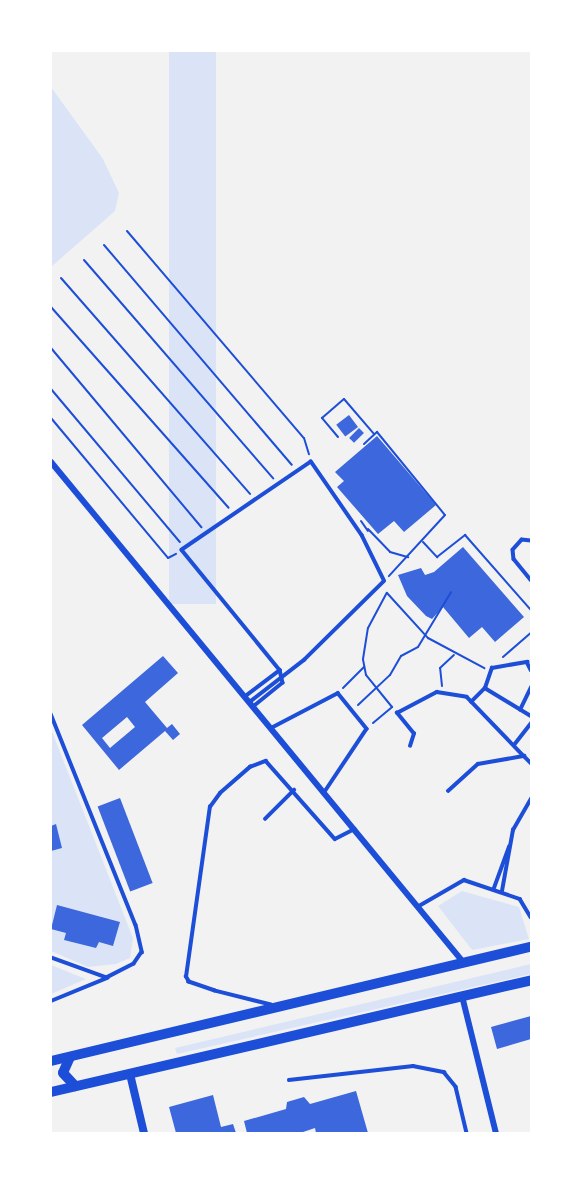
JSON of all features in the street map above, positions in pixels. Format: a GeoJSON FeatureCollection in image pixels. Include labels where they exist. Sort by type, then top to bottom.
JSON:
{"type":"FeatureCollection","features":[{"type":"Feature","properties":{"kind":"highway"},"geometry":{"type":"LineString","coordinates":[[51,1061],[531,947]]}},
{"type":"Feature","properties":{"kind":"highway"},"geometry":{"type":"LineString","coordinates":[[51,1092],[531,979]]}},
{"type":"Feature","properties":{"kind":"highway"},"geometry":{"type":"LineString","coordinates":[[70,1057],[63,1073],[75,1086]]}},
{"type":"Feature","properties":{"kind":"street"},"geometry":{"type":"LineString","coordinates":[[51,462],[273,727],[464,963]]}},
{"type":"Feature","properties":{"kind":"street"},"geometry":{"type":"LineString","coordinates":[[462,996],[496,1133]]}},
{"type":"Feature","properties":{"kind":"street"},"geometry":{"type":"LineString","coordinates":[[130,1073],[144,1133]]}},
{"type":"Feature","properties":{"kind":"lane"},"geometry":{"type":"LineString","coordinates":[[251,701],[283,683],[283,675],[184,549],[311,462],[362,536],[384,581],[283,675]]}},
{"type":"Feature","properties":{"kind":"lane"},"geometry":{"type":"LineString","coordinates":[[531,541],[522,540],[513,550],[514,559],[531,580]]}},
{"type":"Feature","properties":{"kind":"lane"},"geometry":{"type":"LineString","coordinates":[[471,702],[485,688],[492,668],[527,662],[531,670]]}},
{"type":"Feature","properties":{"kind":"lane"},"geometry":{"type":"LineString","coordinates":[[251,701],[280,670]]}},
{"type":"Feature","properties":{"kind":"lane"},"geometry":{"type":"LineString","coordinates":[[520,710],[531,687]]}},
{"type":"Feature","properties":{"kind":"lane"},"geometry":{"type":"LineString","coordinates":[[485,688],[531,716]]}},
{"type":"Feature","properties":{"kind":"lane"},"geometry":{"type":"LineString","coordinates":[[410,746],[414,734],[397,713],[437,692],[471,702],[531,763]]}},
{"type":"Feature","properties":{"kind":"lane"},"geometry":{"type":"LineString","coordinates":[[273,727],[338,693],[367,729],[325,792]]}},
{"type":"Feature","properties":{"kind":"lane"},"geometry":{"type":"LineString","coordinates":[[51,714],[136,925],[142,952],[134,964],[51,1001]]}},
{"type":"Feature","properties":{"kind":"lane"},"geometry":{"type":"LineString","coordinates":[[514,745],[531,723]]}},
{"type":"Feature","properties":{"kind":"lane"},"geometry":{"type":"LineString","coordinates":[[448,791],[478,764],[524,755]]}},
{"type":"Feature","properties":{"kind":"lane"},"geometry":{"type":"LineString","coordinates":[[276,1008],[189,982],[185,969],[213,802],[250,767],[266,761],[335,839],[355,828]]}},
{"type":"Feature","properties":{"kind":"lane"},"geometry":{"type":"LineString","coordinates":[[265,819],[293,790]]}},
{"type":"Feature","properties":{"kind":"lane"},"geometry":{"type":"LineString","coordinates":[[494,888],[531,799]]}},
{"type":"Feature","properties":{"kind":"lane"},"geometry":{"type":"LineString","coordinates":[[502,891],[510,845]]}},
{"type":"Feature","properties":{"kind":"lane"},"geometry":{"type":"LineString","coordinates":[[419,906],[464,880],[502,891],[528,906],[531,917]]}},
{"type":"Feature","properties":{"kind":"lane"},"geometry":{"type":"LineString","coordinates":[[51,958],[107,978]]}},
{"type":"Feature","properties":{"kind":"lane"},"geometry":{"type":"LineString","coordinates":[[289,1080],[413,1066],[444,1072],[456,1087],[467,1133]]}},
{"type":"Feature","properties":{"kind":"path"},"geometry":{"type":"LineString","coordinates":[[127,231],[304,438],[311,462]]}},
{"type":"Feature","properties":{"kind":"path"},"geometry":{"type":"LineString","coordinates":[[104,245],[298,471]]}},
{"type":"Feature","properties":{"kind":"path"},"geometry":{"type":"LineString","coordinates":[[84,260],[279,484]]}},
{"type":"Feature","properties":{"kind":"path"},"geometry":{"type":"LineString","coordinates":[[61,278],[255,500]]}},
{"type":"Feature","properties":{"kind":"path"},"geometry":{"type":"LineString","coordinates":[[51,307],[234,514]]}},
{"type":"Feature","properties":{"kind":"path"},"geometry":{"type":"LineString","coordinates":[[51,348],[207,533]]}},
{"type":"Feature","properties":{"kind":"path"},"geometry":{"type":"LineString","coordinates":[[51,388],[184,549],[168,558],[51,418]]}},
{"type":"Feature","properties":{"kind":"path"},"geometry":{"type":"LineString","coordinates":[[338,437],[322,418],[344,399],[445,515],[423,542],[384,581]]}},
{"type":"Feature","properties":{"kind":"path"},"geometry":{"type":"LineString","coordinates":[[363,444],[374,434]]}},
{"type":"Feature","properties":{"kind":"path"},"geometry":{"type":"LineString","coordinates":[[367,529],[390,552],[408,557]]}},
{"type":"Feature","properties":{"kind":"path"},"geometry":{"type":"LineString","coordinates":[[423,542],[437,557],[465,535],[531,610]]}},
{"type":"Feature","properties":{"kind":"path"},"geometry":{"type":"LineString","coordinates":[[351,710],[377,688],[401,656],[418,647],[451,592]]}},
{"type":"Feature","properties":{"kind":"path"},"geometry":{"type":"LineString","coordinates":[[397,713],[377,688],[365,667],[368,628],[387,593],[412,624],[454,655],[492,668],[531,632]]}},
{"type":"Feature","properties":{"kind":"path"},"geometry":{"type":"LineString","coordinates":[[437,692],[445,683],[440,668],[454,655]]}},
{"type":"Feature","properties":{"kind":"path"},"geometry":{"type":"LineString","coordinates":[[338,693],[365,667]]}},
{"type":"Feature","properties":{"kind":"path"},"geometry":{"type":"LineString","coordinates":[[367,729],[392,707]]}},
{"type":"Feature","properties":{"kind":"shaded area"},"geometry":{"type":"Polygon","coordinates":[[[169,51],[216,51],[216,604],[169,604],[169,51]]]}},
{"type":"Feature","properties":{"kind":"shaded area"},"geometry":{"type":"Polygon","coordinates":[[[51,87],[103,159],[119,193],[115,211],[51,267],[51,87]]]}},
{"type":"Feature","properties":{"kind":"shaded area"},"geometry":{"type":"Polygon","coordinates":[[[51,729],[133,938],[130,958],[116,964],[88,967],[51,951],[51,729]]]}},
{"type":"Feature","properties":{"kind":"shaded area"},"geometry":{"type":"Polygon","coordinates":[[[462,891],[519,907],[529,939],[472,950],[438,906],[462,891]]]}},
{"type":"Feature","properties":{"kind":"shaded area"},"geometry":{"type":"Polygon","coordinates":[[[531,964],[531,974],[177,1054],[175,1048],[531,964]]]}},
{"type":"Feature","properties":{"kind":"shaded area"},"geometry":{"type":"Polygon","coordinates":[[[51,965],[86,979],[51,994],[51,965]]]}},
{"type":"Feature","properties":{"kind":"building"},"geometry":{"type":"Polygon","coordinates":[[[349,415],[358,427],[345,437],[336,425],[349,415]]]}},
{"type":"Feature","properties":{"kind":"building"},"geometry":{"type":"Polygon","coordinates":[[[359,428],[364,433],[354,443],[349,438],[359,428]]]}},
{"type":"Feature","properties":{"kind":"building"},"geometry":{"type":"Polygon","coordinates":[[[377,436],[436,505],[404,532],[394,521],[378,534],[337,487],[344,481],[335,472],[377,436]]]}},
{"type":"Feature","properties":{"kind":"building"},"geometry":{"type":"Polygon","coordinates":[[[463,547],[524,617],[495,642],[482,627],[469,638],[443,607],[432,619],[426,616],[407,596],[398,575],[421,568],[425,575],[434,572],[463,547]]]}},
{"type":"Feature","properties":{"kind":"building"},"geometry":{"type":"Polygon","coordinates":[[[163,656],[178,673],[145,702],[167,728],[172,724],[180,734],[173,740],[165,731],[119,770],[82,725],[163,656]],[[127,717],[102,738],[110,748],[135,727],[127,717]]]}},
{"type":"Feature","properties":{"kind":"building"},"geometry":{"type":"Polygon","coordinates":[[[120,798],[153,883],[130,892],[98,807],[120,798]]]}},
{"type":"Feature","properties":{"kind":"building"},"geometry":{"type":"Polygon","coordinates":[[[56,824],[62,848],[51,851],[51,826],[56,824]]]}},
{"type":"Feature","properties":{"kind":"building"},"geometry":{"type":"Polygon","coordinates":[[[57,905],[120,922],[113,946],[99,942],[96,948],[64,940],[66,933],[51,929],[57,905]]]}},
{"type":"Feature","properties":{"kind":"building"},"geometry":{"type":"Polygon","coordinates":[[[531,1016],[531,1039],[497,1049],[491,1027],[531,1016]]]}},
{"type":"Feature","properties":{"kind":"building"},"geometry":{"type":"Polygon","coordinates":[[[356,1091],[368,1133],[316,1133],[315,1128],[300,1133],[247,1133],[244,1121],[286,1109],[287,1102],[304,1097],[310,1104],[356,1091]]]}},
{"type":"Feature","properties":{"kind":"building"},"geometry":{"type":"Polygon","coordinates":[[[213,1095],[221,1127],[233,1124],[236,1133],[176,1133],[169,1107],[213,1095]]]}}]}
